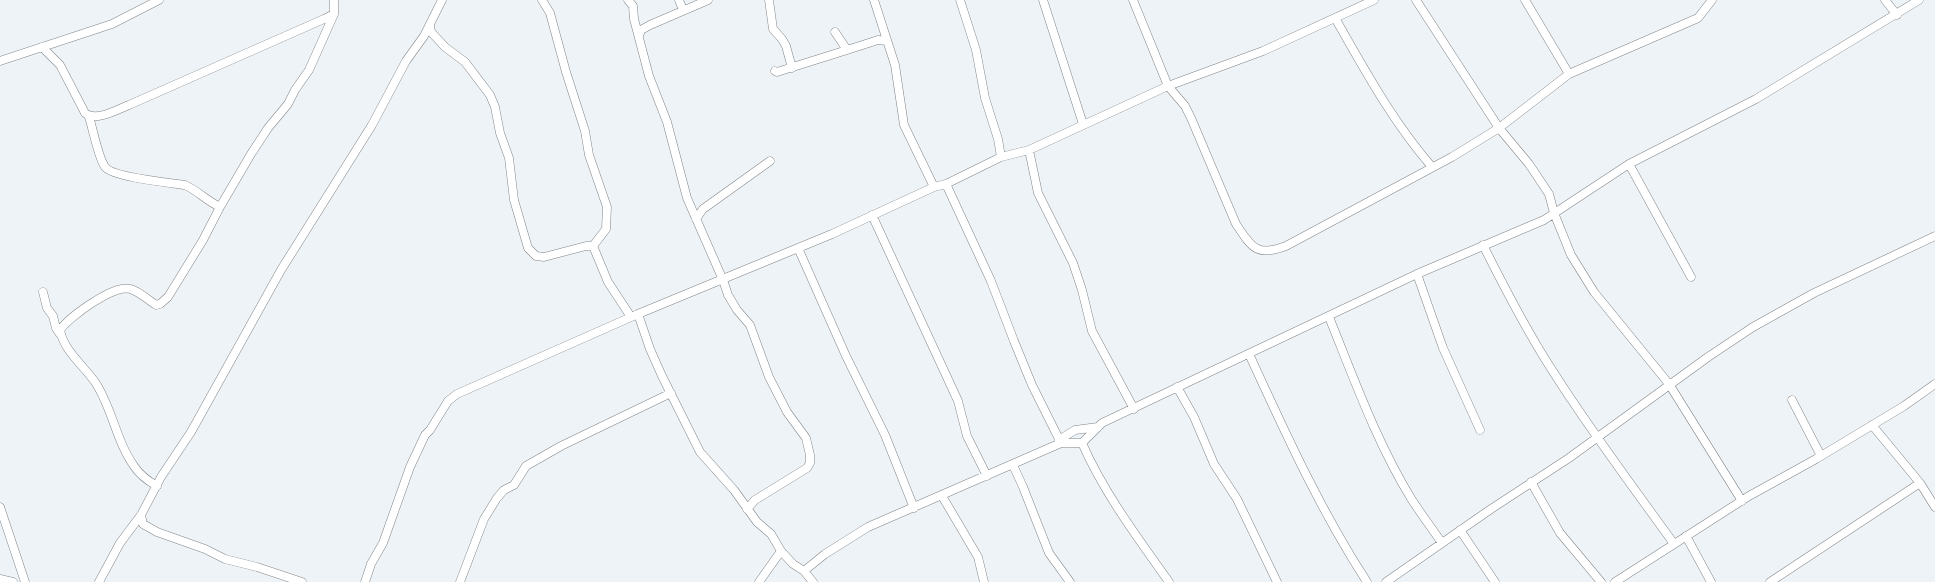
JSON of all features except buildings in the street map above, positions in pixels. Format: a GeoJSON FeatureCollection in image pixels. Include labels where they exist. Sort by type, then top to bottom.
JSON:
{"type":"FeatureCollection","features":[{"type":"Feature","properties":{"kind":"street"},"geometry":{"type":"LineString","coordinates":[[0,61],[112,24],[159,0]]}},
{"type":"Feature","properties":{"kind":"street"},"geometry":{"type":"LineString","coordinates":[[61,334],[60,330],[69,320],[91,304],[116,290],[130,289],[156,305],[160,304],[168,297],[203,240],[220,207],[251,154],[268,128],[288,104],[295,90],[309,70],[334,14],[334,0]]}},
{"type":"Feature","properties":{"kind":"street"},"geometry":{"type":"LineString","coordinates":[[99,582],[120,543],[141,515],[157,486],[191,432],[281,270],[372,125],[396,80],[430,25],[442,0]]}},
{"type":"Feature","properties":{"kind":"street"},"geometry":{"type":"LineString","coordinates":[[430,25],[431,32],[445,47],[465,62],[490,95],[495,107],[500,134],[509,158],[514,200],[528,248],[536,256],[544,257],[593,246],[606,229],[608,218],[607,206],[589,155],[585,131],[566,72],[550,13],[542,0]]}},
{"type":"Feature","properties":{"kind":"street"},"geometry":{"type":"LineString","coordinates":[[628,0],[633,6],[634,19],[649,76],[667,122],[687,198],[731,300],[750,325],[769,377],[787,412],[802,432],[810,455],[810,463],[807,468],[755,500],[747,509]]}},
{"type":"Feature","properties":{"kind":"street"},"geometry":{"type":"LineString","coordinates":[[679,0],[683,10]]}},
{"type":"Feature","properties":{"kind":"street"},"geometry":{"type":"LineString","coordinates":[[639,36],[641,30],[650,25],[708,0]]}},
{"type":"Feature","properties":{"kind":"street"},"geometry":{"type":"LineString","coordinates":[[769,0],[773,29],[786,46],[792,68]]}},
{"type":"Feature","properties":{"kind":"street"},"geometry":{"type":"LineString","coordinates":[[874,0],[895,65],[904,125],[934,187]]}},
{"type":"Feature","properties":{"kind":"street"},"geometry":{"type":"LineString","coordinates":[[960,0],[976,50],[985,98],[998,138],[1001,157]]}},
{"type":"Feature","properties":{"kind":"street"},"geometry":{"type":"LineString","coordinates":[[1043,0],[1083,124]]}},
{"type":"Feature","properties":{"kind":"street"},"geometry":{"type":"LineString","coordinates":[[1133,0],[1168,86],[1185,106],[1191,118],[1236,224],[1247,240],[1257,249],[1264,252],[1286,246],[1452,157],[1499,128],[1569,74],[1698,18],[1712,0]]}},
{"type":"Feature","properties":{"kind":"street"},"geometry":{"type":"LineString","coordinates":[[365,582],[383,543],[410,466],[422,441],[448,401],[457,394],[635,316],[798,248],[934,187],[946,184],[1001,157],[1029,150],[1168,86],[1263,51],[1374,0]]}},
{"type":"Feature","properties":{"kind":"street"},"geometry":{"type":"LineString","coordinates":[[1416,0],[1499,128],[1529,164],[1549,194],[1554,213],[1571,255],[1594,292],[1669,384],[1742,501]]}},
{"type":"Feature","properties":{"kind":"street"},"geometry":{"type":"LineString","coordinates":[[1525,0],[1569,74]]}},
{"type":"Feature","properties":{"kind":"street"},"geometry":{"type":"LineString","coordinates":[[1885,0],[1897,15]]}},
{"type":"Feature","properties":{"kind":"street"},"geometry":{"type":"LineString","coordinates":[[1082,444],[1102,423],[1418,274],[1544,220],[1629,164],[1756,99],[1897,15],[1919,0]]}},
{"type":"Feature","properties":{"kind":"street"},"geometry":{"type":"LineString","coordinates":[[89,117],[96,117],[129,105],[334,14]]}},
{"type":"Feature","properties":{"kind":"street"},"geometry":{"type":"LineString","coordinates":[[1335,18],[1380,98],[1409,142],[1432,167]]}},
{"type":"Feature","properties":{"kind":"street"},"geometry":{"type":"LineString","coordinates":[[835,32],[847,50]]}},
{"type":"Feature","properties":{"kind":"street"},"geometry":{"type":"LineString","coordinates":[[775,71],[777,72],[792,68],[878,40],[887,41]]}},
{"type":"Feature","properties":{"kind":"street"},"geometry":{"type":"LineString","coordinates":[[42,47],[60,65],[84,113],[89,117],[101,157],[107,169],[120,174],[185,185],[194,189],[207,201],[220,207]]}},
{"type":"Feature","properties":{"kind":"street"},"geometry":{"type":"LineString","coordinates":[[1029,150],[1038,193],[1073,263],[1082,290],[1092,331],[1134,409]]}},
{"type":"Feature","properties":{"kind":"street"},"geometry":{"type":"LineString","coordinates":[[696,219],[703,209],[770,161]]}},
{"type":"Feature","properties":{"kind":"street"},"geometry":{"type":"LineString","coordinates":[[1629,164],[1691,277]]}},
{"type":"Feature","properties":{"kind":"street"},"geometry":{"type":"LineString","coordinates":[[946,184],[991,281],[1016,347],[1060,442]]}},
{"type":"Feature","properties":{"kind":"street"},"geometry":{"type":"LineString","coordinates":[[872,215],[952,388],[959,406],[967,436],[987,476]]}},
{"type":"Feature","properties":{"kind":"street"},"geometry":{"type":"LineString","coordinates":[[1386,582],[1460,530],[1597,438],[1669,384],[1753,327],[1814,293],[1935,236]]}},
{"type":"Feature","properties":{"kind":"street"},"geometry":{"type":"LineString","coordinates":[[1483,245],[1502,283],[1551,370],[1597,438],[1674,544]]}},
{"type":"Feature","properties":{"kind":"street"},"geometry":{"type":"LineString","coordinates":[[593,246],[608,282],[635,316],[700,452],[734,490],[757,522],[771,534],[781,551],[793,564],[804,571],[812,582]]}},
{"type":"Feature","properties":{"kind":"street"},"geometry":{"type":"LineString","coordinates":[[798,248],[846,356],[886,435],[914,508]]}},
{"type":"Feature","properties":{"kind":"street"},"geometry":{"type":"LineString","coordinates":[[1418,274],[1443,348],[1480,430]]}},
{"type":"Feature","properties":{"kind":"street"},"geometry":{"type":"LineString","coordinates":[[43,292],[47,308],[53,316],[56,328],[61,334],[65,344],[101,392],[120,440],[133,465],[157,486]]}},
{"type":"Feature","properties":{"kind":"street"},"geometry":{"type":"LineString","coordinates":[[1329,317],[1359,395],[1383,445],[1412,500],[1442,543]]}},
{"type":"Feature","properties":{"kind":"street"},"geometry":{"type":"LineString","coordinates":[[1249,354],[1295,455],[1344,547],[1367,582]]}},
{"type":"Feature","properties":{"kind":"street"},"geometry":{"type":"LineString","coordinates":[[1615,582],[1742,501],[1872,426],[1935,384]]}},
{"type":"Feature","properties":{"kind":"street"},"geometry":{"type":"LineString","coordinates":[[1177,387],[1200,430],[1214,464],[1237,499],[1277,582]]}},
{"type":"Feature","properties":{"kind":"street"},"geometry":{"type":"LineString","coordinates":[[460,582],[484,519],[497,498],[514,484],[526,466],[561,446],[671,393]]}},
{"type":"Feature","properties":{"kind":"street"},"geometry":{"type":"LineString","coordinates":[[1792,400],[1821,456]]}},
{"type":"Feature","properties":{"kind":"street"},"geometry":{"type":"LineString","coordinates":[[1872,426],[1920,483],[1935,507]]}},
{"type":"Feature","properties":{"kind":"street"},"geometry":{"type":"LineString","coordinates":[[804,571],[826,554],[868,527],[1013,465],[1060,442],[1075,430],[1098,427]]}},
{"type":"Feature","properties":{"kind":"street"},"geometry":{"type":"LineString","coordinates":[[1060,442],[1082,444]]}},
{"type":"Feature","properties":{"kind":"street"},"geometry":{"type":"LineString","coordinates":[[1082,444],[1093,468],[1109,496],[1169,582]]}},
{"type":"Feature","properties":{"kind":"street"},"geometry":{"type":"LineString","coordinates":[[1013,465],[1026,493],[1049,553],[1070,582]]}},
{"type":"Feature","properties":{"kind":"street"},"geometry":{"type":"LineString","coordinates":[[1531,482],[1560,533],[1601,582]]}},
{"type":"Feature","properties":{"kind":"street"},"geometry":{"type":"LineString","coordinates":[[1770,582],[1920,483]]}},
{"type":"Feature","properties":{"kind":"street"},"geometry":{"type":"LineString","coordinates":[[942,496],[978,557],[984,582]]}},
{"type":"Feature","properties":{"kind":"street"},"geometry":{"type":"LineString","coordinates":[[0,507],[25,582]]}},
{"type":"Feature","properties":{"kind":"street"},"geometry":{"type":"LineString","coordinates":[[141,515],[143,524],[166,536],[205,549],[225,559],[258,567],[302,582]]}},
{"type":"Feature","properties":{"kind":"street"},"geometry":{"type":"LineString","coordinates":[[1460,530],[1495,582]]}},
{"type":"Feature","properties":{"kind":"street"},"geometry":{"type":"LineString","coordinates":[[1686,536],[1711,582]]}},
{"type":"Feature","properties":{"kind":"street"},"geometry":{"type":"LineString","coordinates":[[759,582],[781,551]]}},
{"type":"Feature","properties":{"kind":"street"},"geometry":{"type":"LineString","coordinates":[[0,579],[13,582]]}}]}
